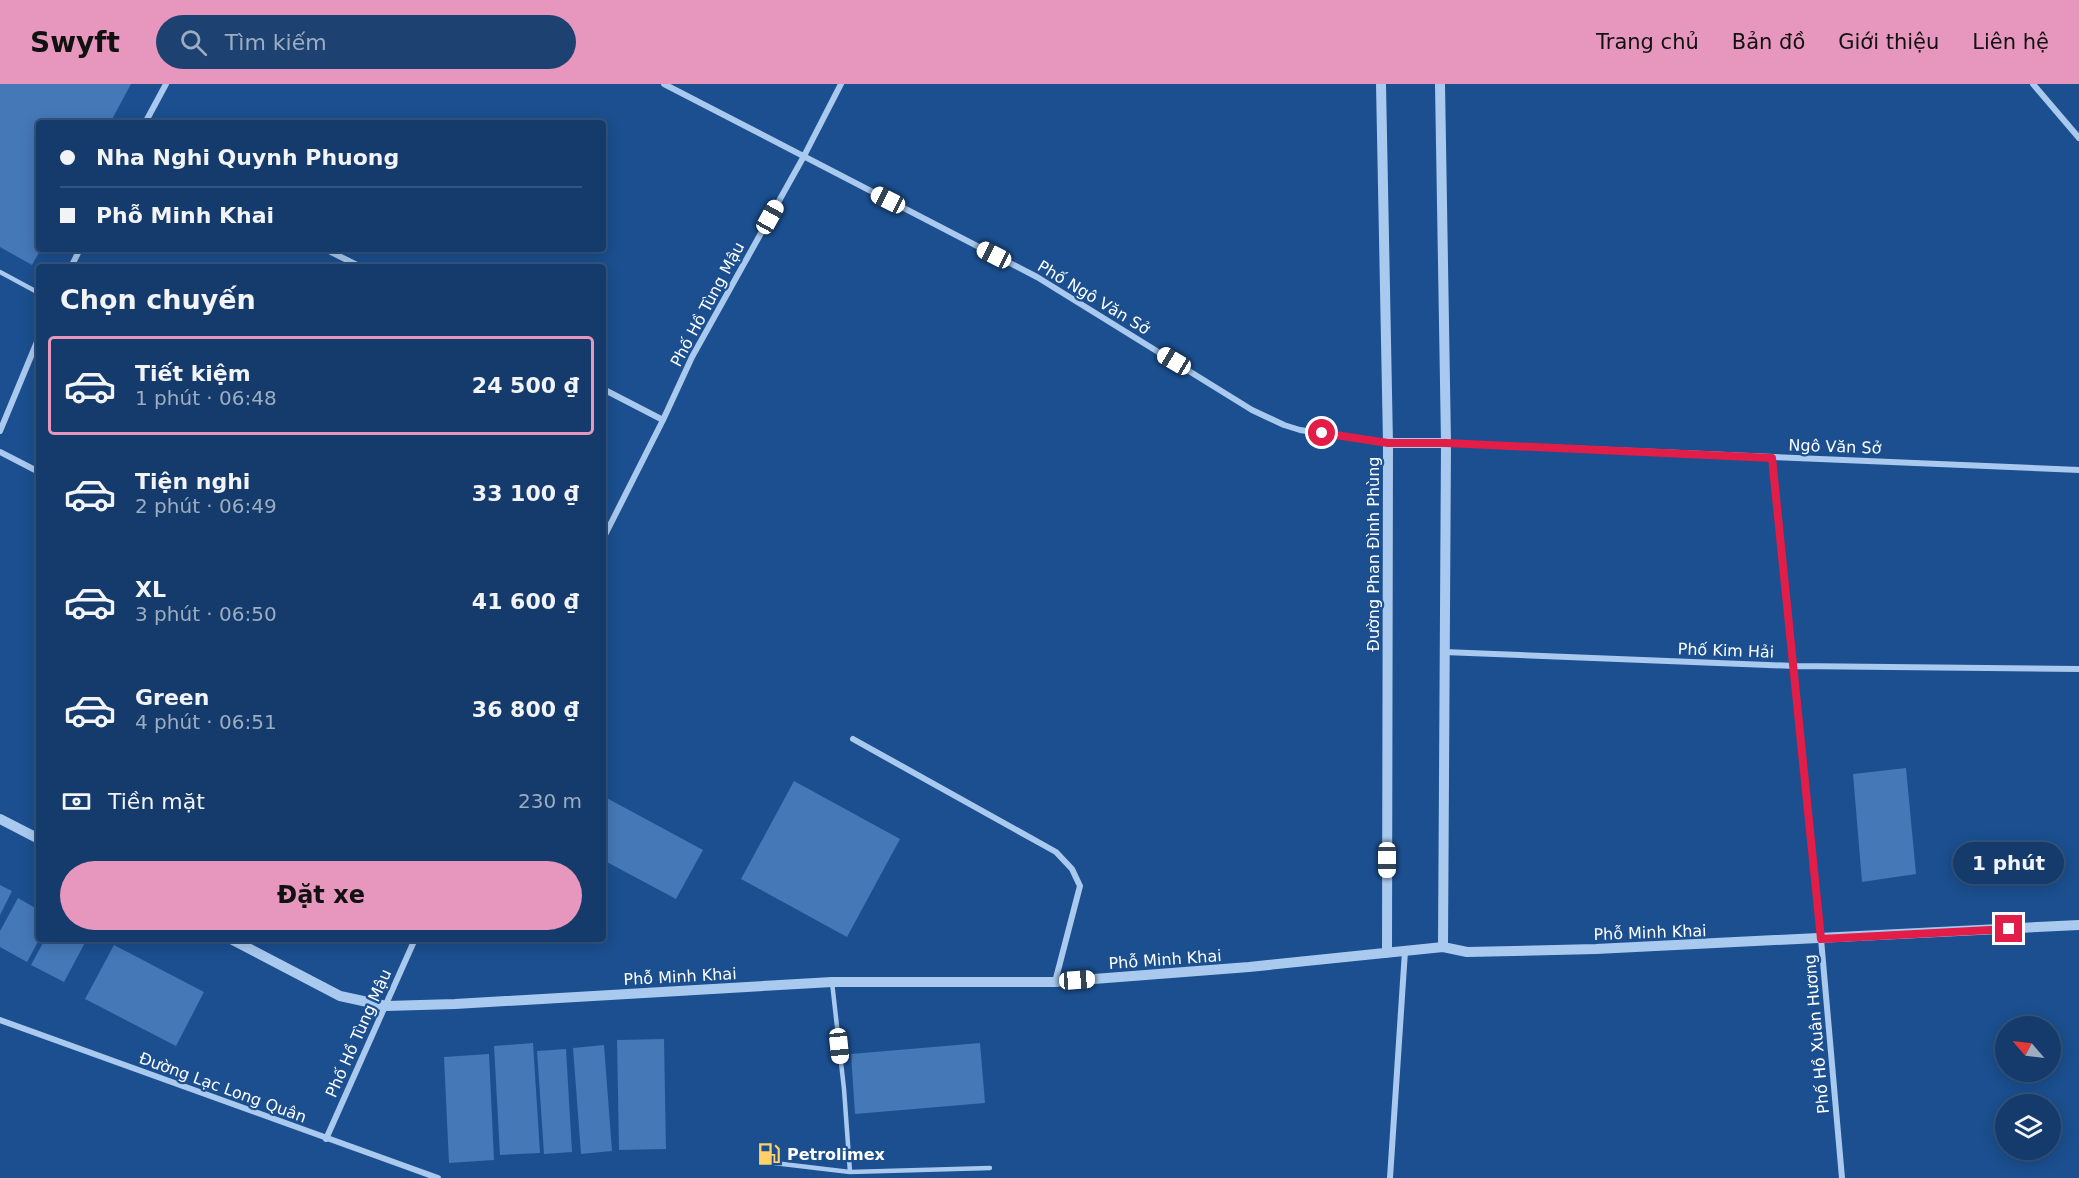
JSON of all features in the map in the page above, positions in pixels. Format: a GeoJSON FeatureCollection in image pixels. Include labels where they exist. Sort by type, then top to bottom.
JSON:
{"type":"FeatureCollection","features":[{"type":"Feature","properties":{"kind":"street"},"geometry":{"type":"LineString","coordinates":[[147,120],[166,84]]}},
{"type":"Feature","properties":{"kind":"street","name":"Phố Ngô Văn Sở"},"geometry":{"type":"LineString","coordinates":[[664,84],[1037,277],[1252,410],[1300,430],[1388,443]]}},
{"type":"Feature","properties":{"kind":"street","name":"Phố Hồ Tùng Mậu"},"geometry":{"type":"LineString","coordinates":[[606,534],[692,357],[804,156],[841,84]]}},
{"type":"Feature","properties":{"kind":"street","name":"Đường Phan Đình Phùng"},"geometry":{"type":"LineString","coordinates":[[1381,84],[1388,443],[1387,953]]}},
{"type":"Feature","properties":{"kind":"street"},"geometry":{"type":"LineString","coordinates":[[1440,84],[1446,443],[1443,947]]}},
{"type":"Feature","properties":{"kind":"street"},"geometry":{"type":"LineString","coordinates":[[2033,84],[2079,138]]}},
{"type":"Feature","properties":{"kind":"street"},"geometry":{"type":"LineString","coordinates":[[331,252],[355,264]]}},
{"type":"Feature","properties":{"kind":"street"},"geometry":{"type":"LineString","coordinates":[[0,431],[36,344]]}},
{"type":"Feature","properties":{"kind":"street"},"geometry":{"type":"LineString","coordinates":[[606,392],[663,420]]}},
{"type":"Feature","properties":{"kind":"street"},"geometry":{"type":"LineString","coordinates":[[1388,443],[1446,443]]}},
{"type":"Feature","properties":{"kind":"street","name":"Ngô Văn Sở"},"geometry":{"type":"LineString","coordinates":[[1446,443],[2079,470]]}},
{"type":"Feature","properties":{"kind":"street"},"geometry":{"type":"LineString","coordinates":[[0,452],[36,470]]}},
{"type":"Feature","properties":{"kind":"street","name":"Phố Hồ Xuân Hương"},"geometry":{"type":"LineString","coordinates":[[1772,458],[1821,939],[1842,1178]]}},
{"type":"Feature","properties":{"kind":"street","name":"Phố Kim Hải"},"geometry":{"type":"LineString","coordinates":[[1444,652],[1794,666],[2079,669]]}},
{"type":"Feature","properties":{"kind":"street"},"geometry":{"type":"LineString","coordinates":[[853,739],[1056,852],[1072,868],[1080,886],[1055,982]]}},
{"type":"Feature","properties":{"kind":"street"},"geometry":{"type":"LineString","coordinates":[[0,819],[36,837]]}},
{"type":"Feature","properties":{"kind":"street","name":"Phỗ Minh Khai"},"geometry":{"type":"LineString","coordinates":[[237,942],[340,996],[386,1005],[467,1004],[832,982],[1055,982],[1249,967],[1443,947],[1467,952],[1572,950],[2079,925]]}},
{"type":"Feature","properties":{"kind":"street","name":"Phố Hồ Tùng Mậu"},"geometry":{"type":"LineString","coordinates":[[326,1138],[414,942]]}},
{"type":"Feature","properties":{"kind":"street"},"geometry":{"type":"LineString","coordinates":[[1390,1178],[1405,951]]}},
{"type":"Feature","properties":{"kind":"street","name":"Đường Lạc Long Quân"},"geometry":{"type":"LineString","coordinates":[[0,1020],[438,1178]]}},
{"type":"Feature","properties":{"kind":"lane"},"geometry":{"type":"LineString","coordinates":[[0,272],[36,290]]}},
{"type":"Feature","properties":{"kind":"lane"},"geometry":{"type":"LineString","coordinates":[[832,982],[844,1089],[850,1172]]}},
{"type":"Feature","properties":{"kind":"lane"},"geometry":{"type":"LineString","coordinates":[[774,1163],[850,1172],[990,1168]]}},
{"type":"Feature","properties":{"kind":"building"},"geometry":{"type":"Polygon","coordinates":[[[0,84],[131,84],[112,120],[36,120],[36,252],[39,252],[32,265],[0,247],[0,84]]]}},
{"type":"Feature","properties":{"kind":"building"},"geometry":{"type":"Polygon","coordinates":[[[1906,768],[1916,874],[1862,882],[1853,774],[1906,768]]]}},
{"type":"Feature","properties":{"kind":"building"},"geometry":{"type":"Polygon","coordinates":[[[794,781],[900,839],[847,937],[741,879],[794,781]]]}},
{"type":"Feature","properties":{"kind":"building"},"geometry":{"type":"Polygon","coordinates":[[[606,798],[703,850],[676,899],[606,862],[606,798]]]}},
{"type":"Feature","properties":{"kind":"building"},"geometry":{"type":"Polygon","coordinates":[[[0,885],[12,891],[0,915],[0,885]]]}},
{"type":"Feature","properties":{"kind":"building"},"geometry":{"type":"Polygon","coordinates":[[[18,898],[36,908],[36,942],[38,942],[27,962],[0,947],[0,931],[18,898]]]}},
{"type":"Feature","properties":{"kind":"building"},"geometry":{"type":"Polygon","coordinates":[[[43,942],[85,942],[64,982],[31,965],[43,942]]]}},
{"type":"Feature","properties":{"kind":"building"},"geometry":{"type":"Polygon","coordinates":[[[114,945],[204,992],[176,1046],[85,999],[114,945]]]}},
{"type":"Feature","properties":{"kind":"building"},"geometry":{"type":"Polygon","coordinates":[[[664,1039],[666,1149],[619,1150],[617,1040],[664,1039]]]}},
{"type":"Feature","properties":{"kind":"building"},"geometry":{"type":"Polygon","coordinates":[[[533,1043],[540,1153],[500,1155],[494,1046],[533,1043]]]}},
{"type":"Feature","properties":{"kind":"building"},"geometry":{"type":"Polygon","coordinates":[[[980,1043],[985,1103],[855,1114],[851,1054],[980,1043]]]}},
{"type":"Feature","properties":{"kind":"building"},"geometry":{"type":"Polygon","coordinates":[[[604,1045],[612,1151],[581,1154],[573,1048],[604,1045]]]}},
{"type":"Feature","properties":{"kind":"building"},"geometry":{"type":"Polygon","coordinates":[[[566,1049],[572,1152],[544,1154],[537,1051],[566,1049]]]}},
{"type":"Feature","properties":{"kind":"building"},"geometry":{"type":"Polygon","coordinates":[[[489,1054],[494,1160],[449,1163],[444,1057],[489,1054]]]}},
{"type":"Feature","properties":{"kind":"place","name":"Petrolimex"},"geometry":{"type":"Point","coordinates":[769,1154]}},
{"type":"Feature","properties":{"kind":"route"},"geometry":{"type":"LineString","coordinates":[[1322,433],[1388,443],[1446,443],[1772,458],[1821,939],[2009,929]]}}]}
